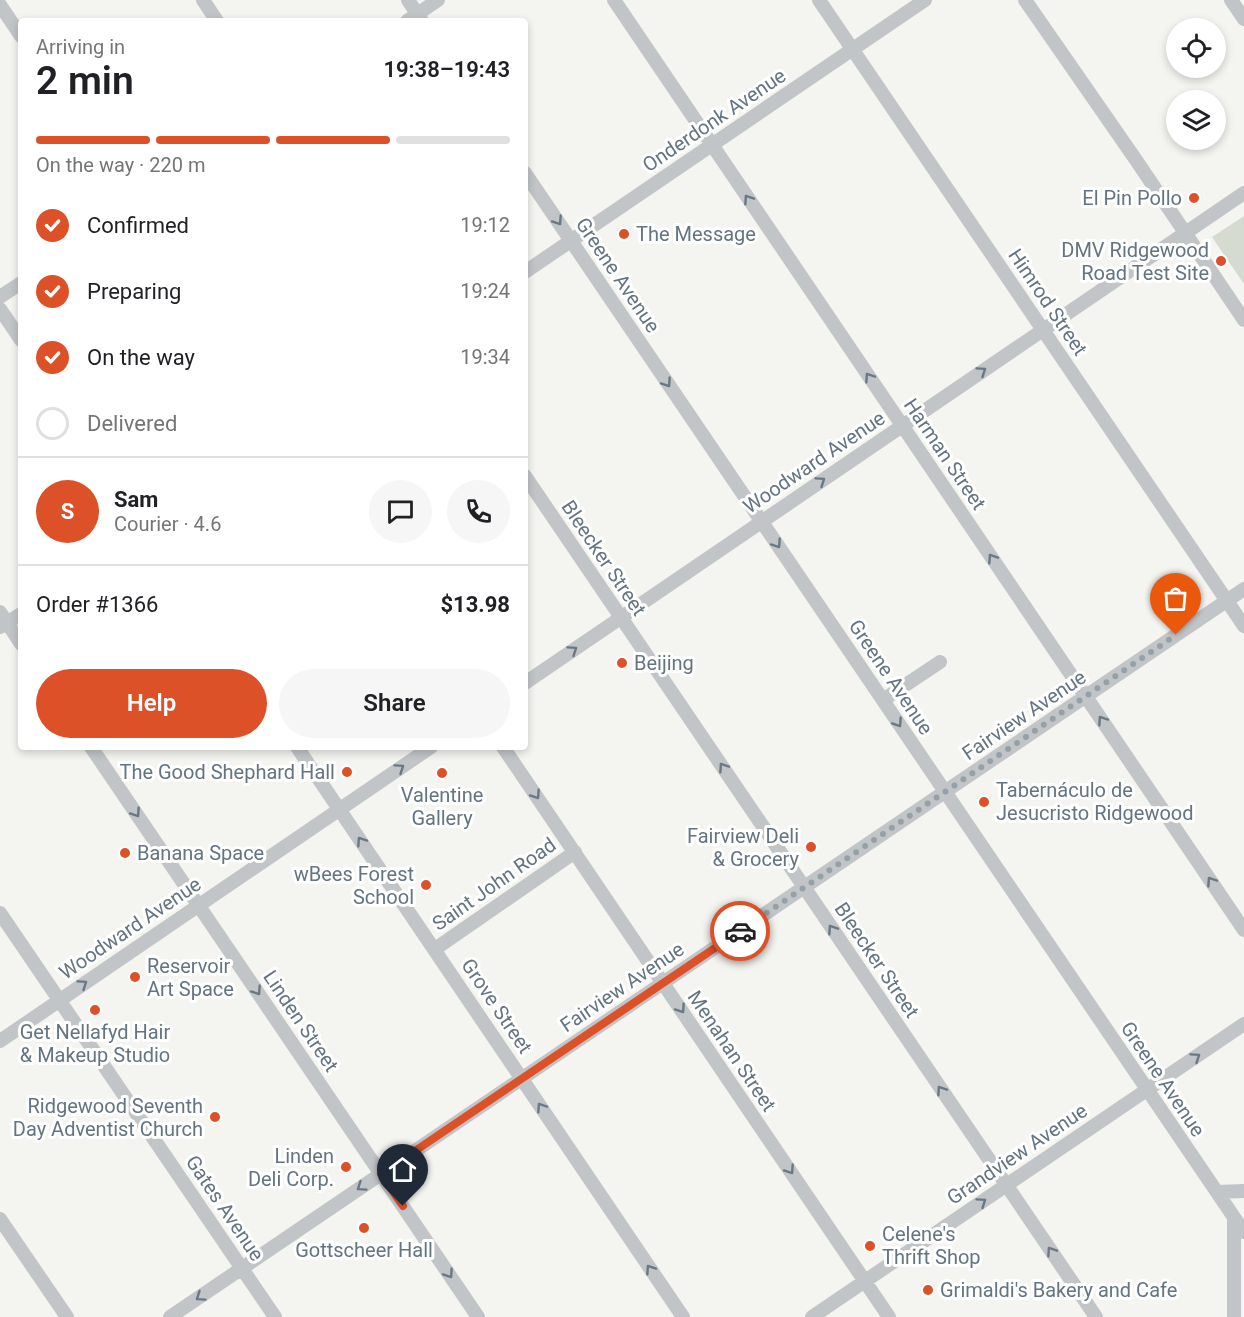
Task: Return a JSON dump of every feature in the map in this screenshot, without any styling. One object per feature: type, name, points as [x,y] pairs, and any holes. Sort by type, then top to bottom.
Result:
[{"type":"street","points":[[203,0],[215,18]]},
{"type":"street","points":[[408,0],[415,18]]},
{"type":"street","points":[[416,18],[438,0]]},
{"type":"street","name":"Harman Street","points":[[614,0],[1244,930]]},
{"type":"street","name":"Himrod Street","points":[[819,0],[1244,626]]},
{"type":"street","name":"Onderdonk Avenue","points":[[528,270],[925,0]]},
{"type":"street","points":[[1025,0],[1244,320]]},
{"type":"street","points":[[1231,0],[1244,19]]},
{"type":"street","points":[[0,5],[18,32]]},
{"type":"street","name":"Greene Avenue","points":[[528,177],[1244,1232]]},
{"type":"street","name":"Woodward Avenue","points":[[528,681],[1244,194]]},
{"type":"street","points":[[0,297],[18,285]]},
{"type":"street","points":[[0,309],[18,336]]},
{"type":"street","name":"Bleecker Street","points":[[528,480],[1096,1317]]},
{"type":"street","name":"Fairview Avenue","points":[[170,1317],[1244,589]]},
{"type":"street","points":[[18,615],[2,621],[18,640]]},
{"type":"street","points":[[883,700],[940,662]]},
{"type":"street","name":"Linden Street","points":[[93,750],[478,1317]]},
{"type":"street","name":"Grove Street","points":[[299,750],[683,1317]]},
{"type":"street","name":"Woodward Avenue","points":[[0,1041],[427,750]]},
{"type":"street","name":"Menahan Street","points":[[505,750],[889,1317]]},
{"type":"street","name":"Saint John Road","points":[[435,949],[575,852]]},
{"type":"street","name":"Gates Avenue","points":[[0,913],[275,1317]]},
{"type":"street","name":"Grandview Avenue","points":[[812,1317],[1244,1024]]},
{"type":"street","points":[[1217,1192],[1244,1191]]},
{"type":"street","points":[[1234,1218],[1234,1317]]},
{"type":"street","points":[[0,1219],[67,1317]]},
{"type":"shaded area","points":[[1244,216],[1244,284],[1212,237]]},
{"type":"way so far","points":[[740,931],[1176,635]]},
{"type":"place","name":"El Pin Pollo","points":[[1194,198]]},
{"type":"place","name":"The Message","points":[[624,234]]},
{"type":"place","name":"DMV Ridgewood Road Test Site","points":[[1221,261]]},
{"type":"place","name":"Beijing","points":[[622,663]]},
{"type":"place","name":"The Good Shephard Hall","points":[[347,772]]},
{"type":"place","name":"Valentine Gallery","points":[[442,773]]},
{"type":"place","name":"Tabernáculo de Jesucristo Ridgewood","points":[[984,802]]},
{"type":"place","name":"Fairview Deli & Grocery","points":[[811,847]]},
{"type":"place","name":"Banana Space","points":[[125,853]]},
{"type":"place","name":"wBees Forest School","points":[[426,885]]},
{"type":"place","name":"Reservoir Art Space","points":[[135,977]]},
{"type":"place","name":"Get Nellafyd Hair & Makeup Studio","points":[[95,1010]]},
{"type":"place","name":"Ridgewood Seventh Day Adventist Church","points":[[215,1117]]},
{"type":"place","name":"Linden Deli Corp.","points":[[346,1167]]},
{"type":"place","name":"Gottscheer Hall","points":[[364,1228]]},
{"type":"place","name":"Celene's Thrift Shop","points":[[870,1246]]},
{"type":"place","name":"Grimaldi's Bakery and Cafe","points":[[928,1290]]},
{"type":"route","points":[[403,1206],[381,1174],[740,931]]}]
